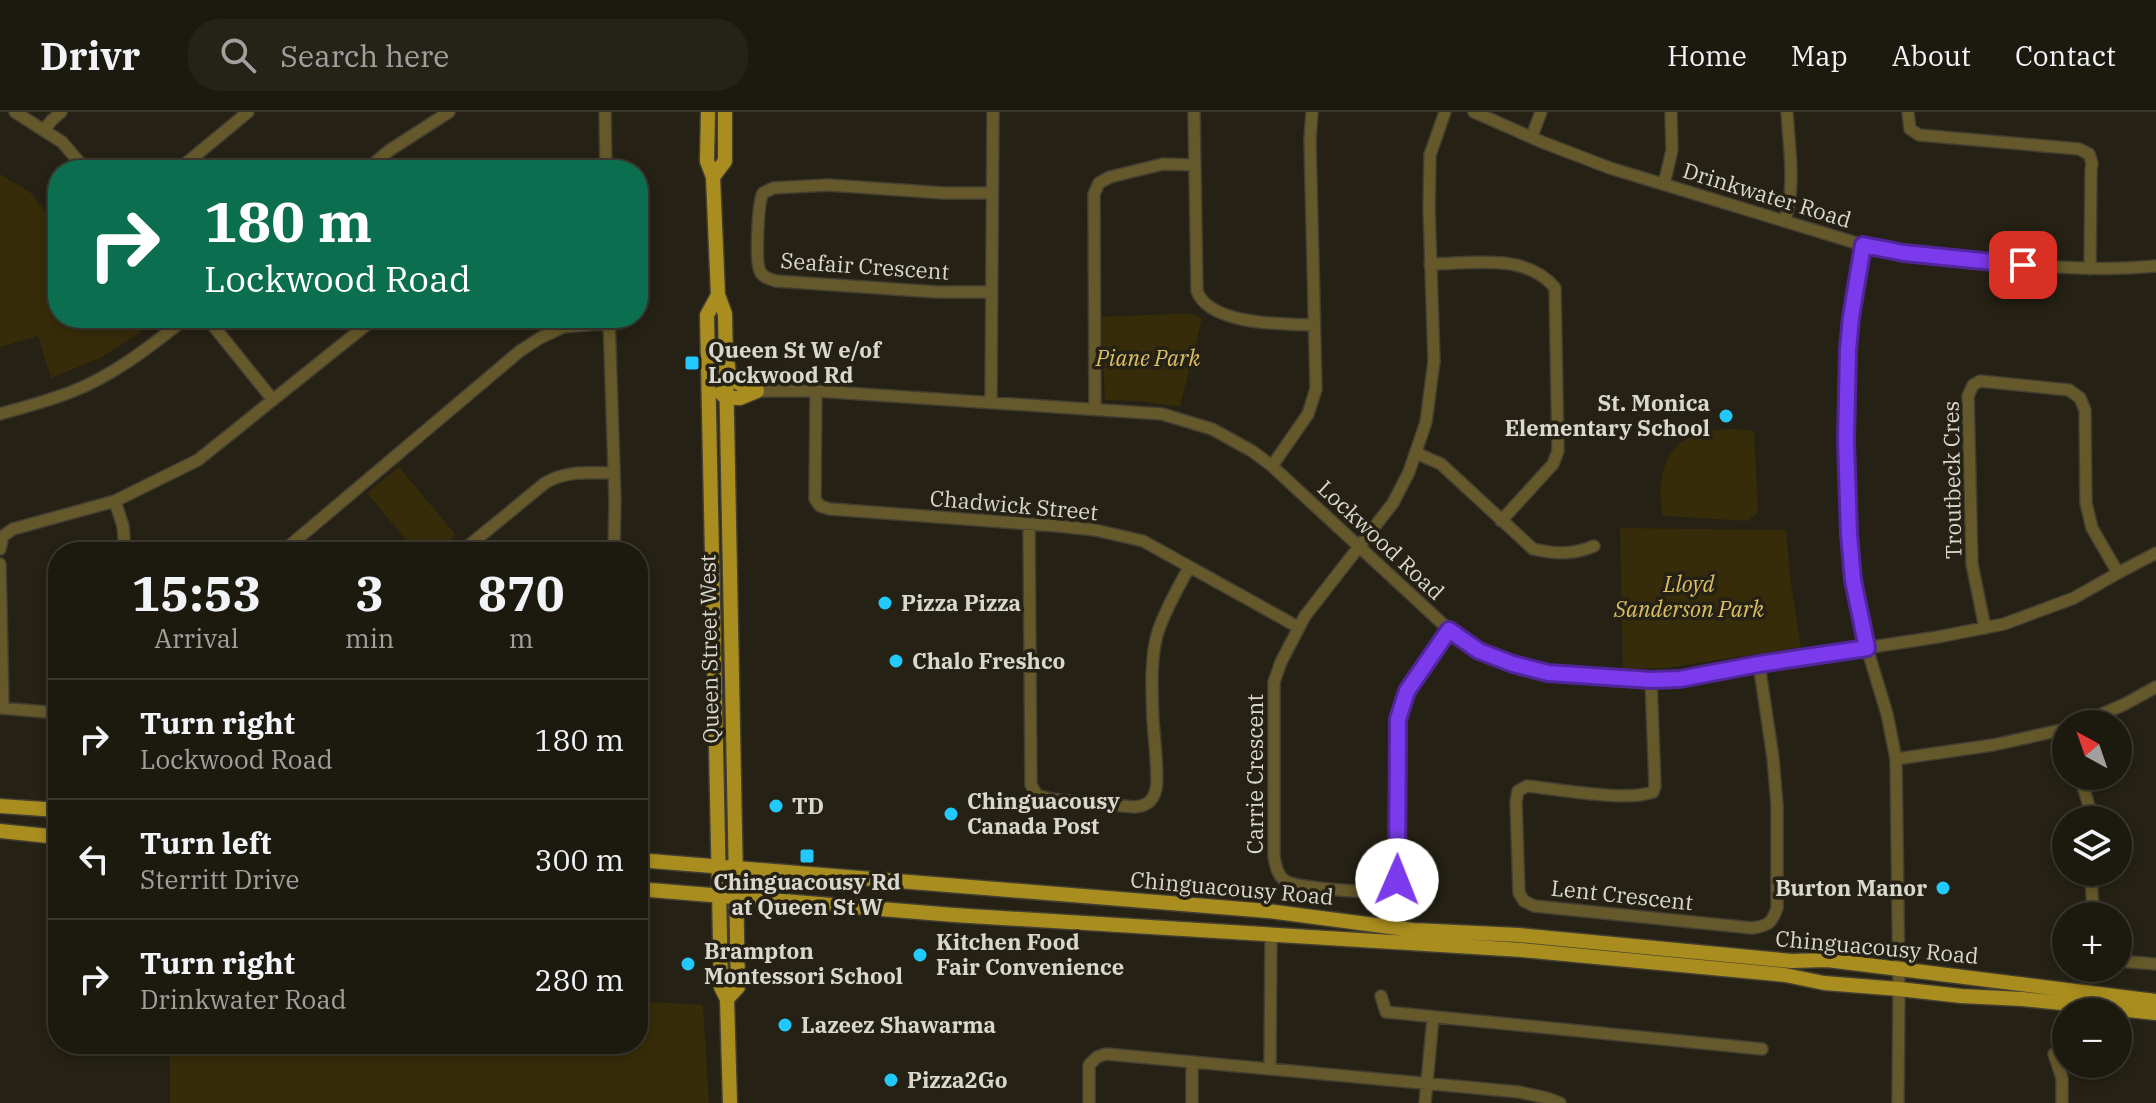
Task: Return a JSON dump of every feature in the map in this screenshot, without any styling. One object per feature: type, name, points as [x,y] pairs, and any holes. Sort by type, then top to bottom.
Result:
[{"type":"main road","name":"Queen Street West","points":[[708,112],[707,161],[713,177],[718,295],[725,314],[738,987],[727,999]]},
{"type":"main road","name":"Queen Street West","points":[[713,177],[725,161],[725,112]]},
{"type":"main road","name":"Queen Street West","points":[[718,295],[707,315],[718,896],[721,987],[727,999],[730,1103]]},
{"type":"main road","points":[[707,315],[714,320],[715,387],[726,398],[740,398],[757,391]]},
{"type":"main road","points":[[725,339],[728,345],[728,373],[735,381],[757,391]]},
{"type":"main road","points":[[712,591],[730,591]]},
{"type":"main road","points":[[0,806],[48,809]]},
{"type":"main road","points":[[0,831],[48,836]]},
{"type":"main road","name":"Chinguacousy Road","points":[[648,861],[1268,911],[1413,930],[1519,935],[1792,961],[1827,960],[2156,1001]]},
{"type":"main road","name":"Chinguacousy Road","points":[[648,890],[954,915],[1522,950],[1785,975],[1824,983],[2156,1013]]},
{"type":"street","points":[[15,112],[62,142],[77,160]]},
{"type":"street","points":[[44,130],[61,112]]},
{"type":"street","points":[[190,160],[248,112]]},
{"type":"street","points":[[378,160],[449,112]]},
{"type":"street","points":[[605,112],[606,160]]},
{"type":"street","points":[[991,403],[993,112]]},
{"type":"street","points":[[1194,112],[1197,291],[1203,303],[1227,316],[1313,325]]},
{"type":"street","points":[[1272,466],[1308,414],[1316,389],[1310,140],[1312,112]]},
{"type":"street","name":"Carrie Crescent","points":[[1445,112],[1430,155],[1434,361],[1426,422],[1416,453],[1393,503],[1298,627],[1274,682],[1274,857],[1282,879],[1333,889],[1383,891],[1394,886],[1397,880],[1398,719],[1407,691],[1449,630]]},
{"type":"street","name":"Drinkwater Road","points":[[1474,112],[1610,168],[1863,245],[1904,253],[2053,268],[2156,266]]},
{"type":"street","points":[[1532,136],[1541,112]]},
{"type":"street","points":[[1664,184],[1672,150],[1671,112]]},
{"type":"street","points":[[1785,220],[1791,191],[1787,112]]},
{"type":"street","points":[[1908,112],[1910,129],[1919,135],[2079,149],[2089,154],[2092,163],[2090,269]]},
{"type":"street","points":[[1095,409],[1093,223],[1096,188],[1104,179],[1123,173],[1163,164],[1195,165]]},
{"type":"street","name":"Seafair Crescent","points":[[991,193],[828,185],[773,188],[763,193],[759,202],[759,265],[762,275],[776,281],[937,292],[991,292]]},
{"type":"street","points":[[1863,245],[1848,350],[1846,440],[1849,534],[1853,580],[1867,648],[1887,714],[1896,759],[1898,1103]]},
{"type":"street","points":[[1430,264],[1509,263],[1535,270],[1555,288],[1558,451],[1553,464],[1501,521]]},
{"type":"street","points":[[0,414],[73,392],[117,368],[174,328]]},
{"type":"street","points":[[215,328],[273,400]]},
{"type":"street","points":[[0,549],[3,536],[13,529],[115,501],[198,460],[363,328]]},
{"type":"street","points":[[294,542],[520,351],[561,328]]},
{"type":"street","points":[[609,328],[614,542]]},
{"type":"street","name":"Troutbeck Cres","points":[[1985,628],[1972,564],[1970,518],[1968,396],[1973,385],[1980,381],[2069,390],[2080,398],[2085,410],[2086,503],[2092,528],[2118,573]]},
{"type":"street","name":"Lockwood Road","points":[[757,391],[816,391],[1162,414],[1212,429],[1272,466],[1449,630],[1479,651],[1548,673],[1680,679],[1985,628],[2038,613],[2074,598],[2156,553]]},
{"type":"street","name":"Chadwick Street","points":[[816,391],[815,499],[820,506],[1095,530],[1143,541],[1298,627]]},
{"type":"street","points":[[1416,453],[1441,464],[1533,549],[1549,553],[1577,553],[1594,546]]},
{"type":"street","points":[[473,542],[557,476],[613,473]]},
{"type":"street","points":[[115,501],[124,542]]},
{"type":"street","points":[[1029,524],[1031,785],[1037,795],[1050,799],[1134,807],[1145,806],[1150,801],[1157,789],[1153,661],[1157,636],[1189,567]]},
{"type":"street","points":[[0,564],[2,708],[48,712]]},
{"type":"street","name":"Lent Crescent","points":[[1651,680],[1653,792],[1626,796],[1522,787],[1516,794],[1519,893],[1524,901],[1534,906],[1752,928],[1766,926],[1772,921],[1777,908],[1777,805],[1759,664]]},
{"type":"street","points":[[2112,710],[2156,687]]},
{"type":"street","points":[[1896,759],[2052,735]]},
{"type":"street","points":[[1270,1068],[1271,936]]},
{"type":"street","points":[[2132,962],[2156,964]]},
{"type":"street","points":[[1381,996],[1386,1012],[1762,1049]]},
{"type":"street","points":[[1425,1103],[1433,1018]]},
{"type":"street","points":[[1089,1103],[1089,1065],[1106,1054],[1533,1094],[1560,1103]]},
{"type":"street","points":[[1192,1062],[1192,1103]]},
{"type":"street","points":[[2062,1078],[2062,1103]]},
{"type":"green space","points":[[0,174],[31,193],[48,214],[48,328],[138,328],[141,332],[100,358],[51,378],[38,336],[0,347]]},
{"type":"green space","name":"Piane Park","points":[[1191,313],[1202,319],[1180,407],[1105,400],[1101,317]]},
{"type":"green space","points":[[1732,429],[1754,431],[1758,512],[1748,521],[1663,516],[1661,483],[1672,452],[1694,435]]},
{"type":"green space","points":[[399,467],[456,535],[448,542],[408,542],[367,493]]},
{"type":"green space","name":"Lloyd Sanderson Park","points":[[1620,528],[1786,530],[1801,647],[1667,668],[1623,669]]},
{"type":"green space","points":[[648,1002],[703,1005],[709,1103],[170,1103],[170,1054],[648,1054]]},
{"type":"place","name":"Queen St W e/of Lockwood Rd","points":[[692,363]]},
{"type":"place","name":"St. Monica Elementary School","points":[[1726,416]]},
{"type":"place","name":"Pizza Pizza","points":[[885,603]]},
{"type":"place","name":"Chalo Freshco","points":[[896,661]]},
{"type":"place","name":"TD","points":[[776,806]]},
{"type":"place","name":"Chinguacousy Canada Post","points":[[951,814]]},
{"type":"place","name":"Chinguacousy Rd at Queen St W","points":[[807,856]]},
{"type":"place","name":"Burton Manor","points":[[1943,888]]},
{"type":"place","name":"Kitchen Food Fair Convenience","points":[[920,955]]},
{"type":"place","name":"Brampton Montessori School","points":[[688,964]]},
{"type":"place","name":"Lazeez Shawarma","points":[[785,1025]]},
{"type":"place","name":"Pizza2Go","points":[[891,1080]]},
{"type":"route","points":[[1397,880],[1398,719],[1407,691],[1449,630],[1459,639],[1495,658],[1548,673],[1651,680],[1680,679],[1867,648],[1853,580],[1846,440],[1848,350],[1863,245],[1904,253],[2023,265]]}]
